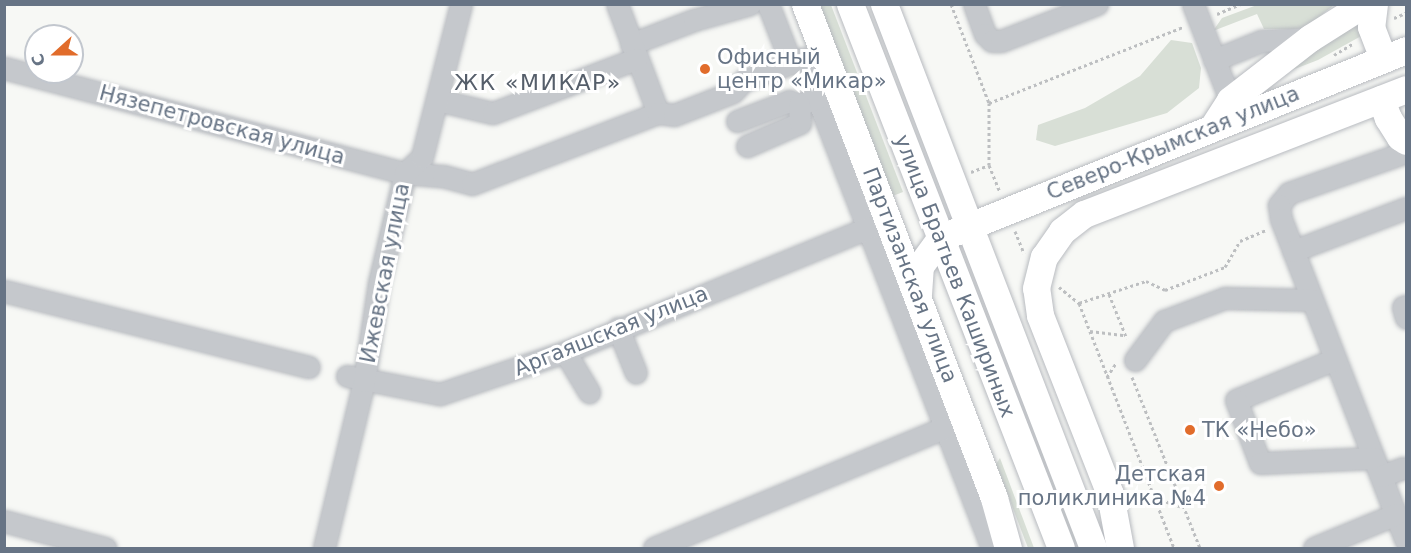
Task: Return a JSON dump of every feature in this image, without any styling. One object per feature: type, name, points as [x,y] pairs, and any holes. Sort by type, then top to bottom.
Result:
[{"type":"main road","name":"Партизанская улица","points":[[805,4],[816,91],[918,297],[993,498],[1008,549]]},
{"type":"main road","name":"улица Братьев Кашириных","points":[[850,4],[1061,549]]},
{"type":"main road","name":"улица Братьев Кашириных","points":[[884,4],[1093,549]]},
{"type":"main road","points":[[1214,125],[1230,100],[1310,38],[1370,12],[1395,55]]},
{"type":"main road","name":"Северо-Крымская улица","points":[[940,238],[1214,125],[1395,55]]},
{"type":"main road","name":"Северо-Крымская улица","points":[[1120,549],[1110,494],[1040,315],[1036,288],[1044,257],[1062,231],[1084,214],[1407,89]]},
{"type":"main road","points":[[1381,99],[1388,118],[1400,137],[1407,141]]},
{"type":"main road","points":[[918,297],[920,266],[940,238]]},
{"type":"street","name":"Ижевская улица","points":[[324,549],[355,378],[405,173],[422,157],[461,4]]},
{"type":"street","points":[[617,4],[658,113]]},
{"type":"street","points":[[437,100],[493,113],[634,52],[694,20],[750,4]]},
{"type":"street","points":[[768,4],[791,63],[802,59],[816,91],[992,549]]},
{"type":"street","points":[[974,4],[985,34],[992,41],[1001,42],[1097,4]]},
{"type":"street","points":[[1196,13],[1230,100]]},
{"type":"street","points":[[1214,60],[1261,41],[1310,38]]},
{"type":"street","name":"Нязепетровская улица","points":[[4,68],[405,173],[472,184],[485,181],[658,113],[674,116],[734,92],[743,81],[791,63]]},
{"type":"street","points":[[737,121],[816,91]]},
{"type":"street","points":[[747,146],[800,123],[816,91]]},
{"type":"street","points":[[1407,152],[1289,193],[1279,205],[1281,219],[1293,251],[1407,541]]},
{"type":"street","points":[[1293,251],[1407,208]]},
{"type":"street","name":"Аргаяшская улица","points":[[355,378],[440,394],[565,352],[618,328],[868,228]]},
{"type":"street","points":[[4,291],[309,367]]},
{"type":"street","points":[[1135,360],[1164,321],[1225,298],[1312,300]]},
{"type":"street","points":[[1407,306],[1403,307],[1407,318]]},
{"type":"street","points":[[618,328],[636,373]]},
{"type":"street","points":[[565,352],[589,392]]},
{"type":"street","points":[[1335,359],[1236,400],[1260,463],[1403,468]]},
{"type":"street","points":[[654,549],[944,428]]},
{"type":"street","points":[[1314,549],[1396,514]]},
{"type":"street","points":[[4,521],[58,542],[105,549]]},
{"type":"path","points":[[951,4],[989,103],[989,165],[1026,259]]},
{"type":"path","points":[[989,103],[1196,13],[1241,4]]},
{"type":"path","points":[[1328,58],[1363,38],[1370,12],[1407,13]]},
{"type":"path","points":[[1079,303],[1146,281],[1165,290],[1225,267],[1240,241],[1281,219]]},
{"type":"path","points":[[1109,294],[1135,360],[1129,368],[1200,549]]},
{"type":"path","points":[[1090,331],[1125,335]]},
{"type":"path","points":[[1172,477],[1189,470]]},
{"type":"path","points":[[1155,498],[1183,507]]},
{"type":"shaded area","points":[[814,5],[831,5],[903,192],[890,197]]},
{"type":"shaded area","points":[[1257,5],[1334,5],[1304,29],[1264,29],[1257,14],[1213,31],[1222,18]]},
{"type":"shaded area","points":[[1358,21],[1363,35],[1318,60],[1269,79]]},
{"type":"shaded area","points":[[1171,40],[1192,43],[1201,68],[1199,88],[1167,113],[1055,146],[1036,140],[1038,125],[1085,108],[1140,76]]},
{"type":"shaded area","points":[[1000,458],[1034,548],[1028,548],[996,464]]},
{"type":"place","name":"Офисный центр «Микар»","points":[[705,69]]},
{"type":"place","name":"ТК «Небо»","points":[[1190,430]]},
{"type":"place","name":"Детская поликлиника №4","points":[[1219,486]]},
{"type":"district","name":"ЖК «МИКАР»","points":[[538,83]]}]
